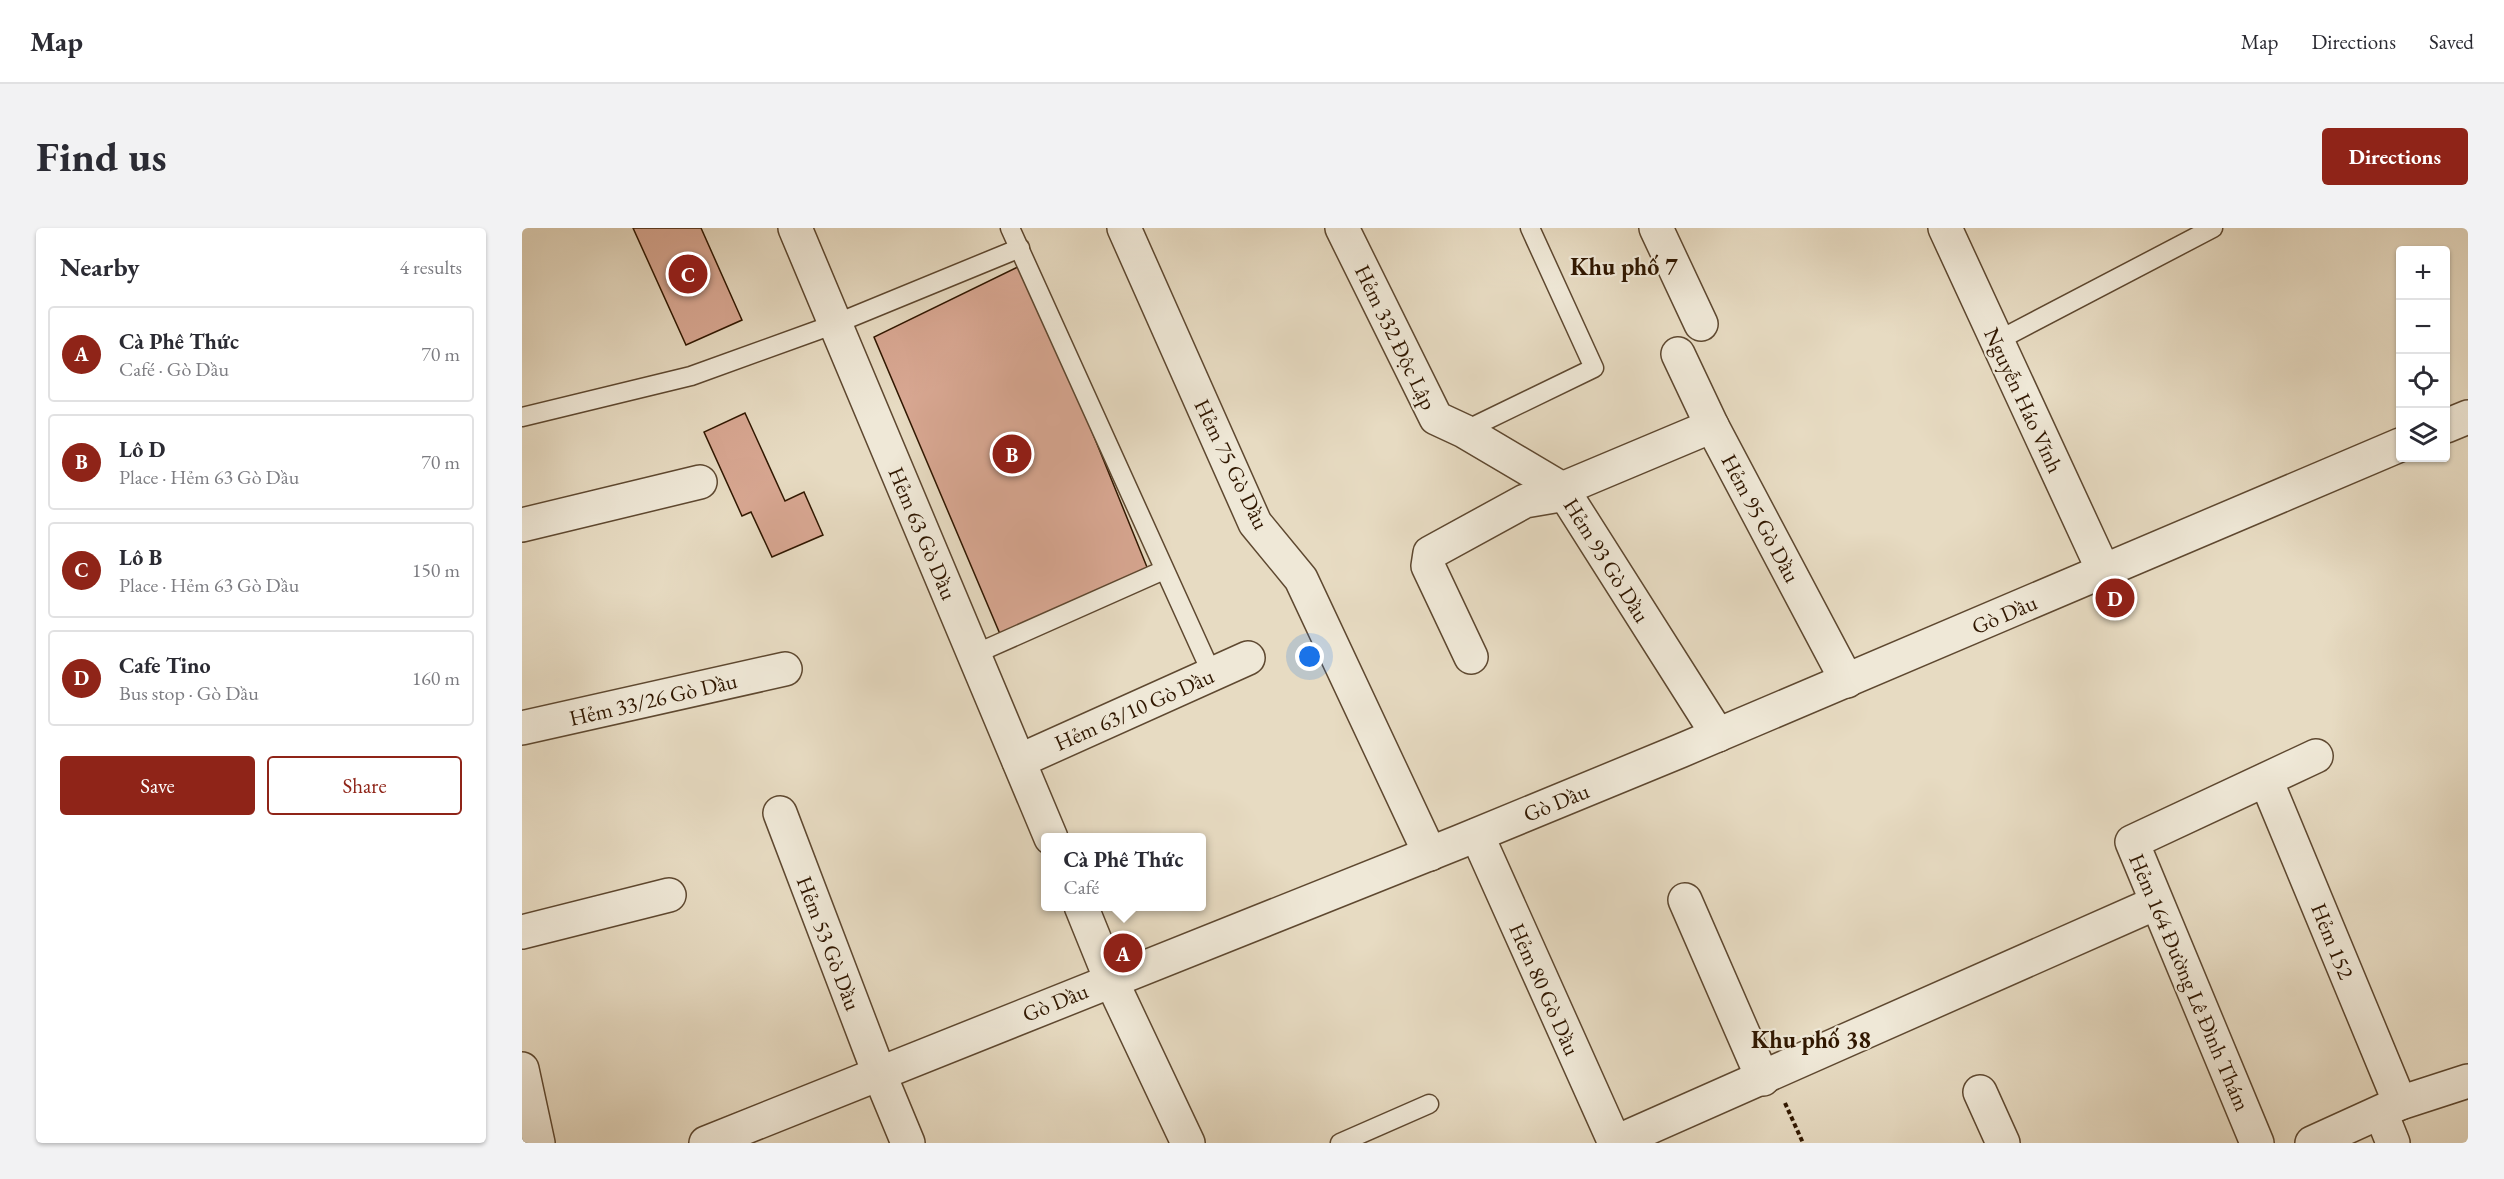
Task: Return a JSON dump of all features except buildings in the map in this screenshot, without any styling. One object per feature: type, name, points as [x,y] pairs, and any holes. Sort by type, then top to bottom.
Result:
[{"type":"street","name":"Hẻm 63 Gò Dầu","points":[[795,228],[1050,833]]},
{"type":"street","name":"Hẻm 75 Gò Dầu","points":[[1124,228],[1255,523],[1301,579],[1430,854]]},
{"type":"street","name":"Hẻm 332 Độc Lập","points":[[1342,228],[1436,418],[1464,430]]},
{"type":"street","points":[[1656,228],[1701,324]]},
{"type":"street","name":"Nguyễn Háo Vĩnh","points":[[1945,228],[2104,572]]},
{"type":"street","name":"Hẻm 95 Gò Dầu","points":[[1678,354],[1712,426],[1847,681]]},
{"type":"street","points":[[2450,424],[2468,417]]},
{"type":"street","points":[[1471,657],[1428,566],[1430,553],[1525,501],[1564,492],[1712,426]]},
{"type":"street","name":"Hẻm 93 Gò Dầu","points":[[1464,430],[1564,492],[1718,735]]},
{"type":"street","name":"Gò Dầu","points":[[706,1143],[746,1135],[879,1073],[1477,835],[1847,681],[2396,447]]},
{"type":"street","points":[[522,525],[700,482]]},
{"type":"street","name":"Hẻm 63/10 Gò Dầu","points":[[1019,761],[1248,658]]},
{"type":"street","name":"Hẻm 33/26 Gò Dầu","points":[[522,728],[785,669]]},
{"type":"street","name":"Hẻm 164 Đường Lê Đình Thám","points":[[2258,1143],[2132,842],[2316,756]]},
{"type":"street","name":"Hẻm 152","points":[[2266,780],[2390,1108],[2393,1143]]},
{"type":"street","name":"Hẻm 53 Gò Dầu","points":[[780,813],[908,1143]]},
{"type":"street","name":"Hẻm 80 Gò Dầu","points":[[1477,835],[1615,1143]]},
{"type":"street","points":[[522,932],[669,896]]},
{"type":"street","points":[[1685,900],[1768,1077]]},
{"type":"street","points":[[1615,1143],[2156,903]]},
{"type":"street","points":[[1083,911],[1111,980],[1188,1143]]},
{"type":"street","points":[[522,1069],[538,1143]]},
{"type":"street","points":[[2312,1143],[2390,1108],[2468,1081]]},
{"type":"street","points":[[1980,1092],[2003,1143]]},
{"type":"lane","points":[[1010,228],[1212,674]]},
{"type":"lane","points":[[1464,430],[1594,368],[1530,228]]},
{"type":"lane","points":[[1997,341],[2213,228]]},
{"type":"lane","points":[[522,417],[691,376],[835,324],[1020,248]]},
{"type":"lane","points":[[975,654],[1164,570]]},
{"type":"lane","points":[[1340,1143],[1429,1104]]},
{"type":"path","points":[[1768,1077],[1803,1143]]},
{"type":"place","name":"Lô B","points":[[688,274]]},
{"type":"place","name":"Lô D","points":[[1012,454]]},
{"type":"place","name":"Cafe Tino","points":[[2115,598]]},
{"type":"place","name":"Cà Phê Thức","points":[[1123,953]]},
{"type":"district","name":"Khu phố 7","points":[[1624,267]]},
{"type":"district","name":"Khu phố 38","points":[[1811,1040]]}]
